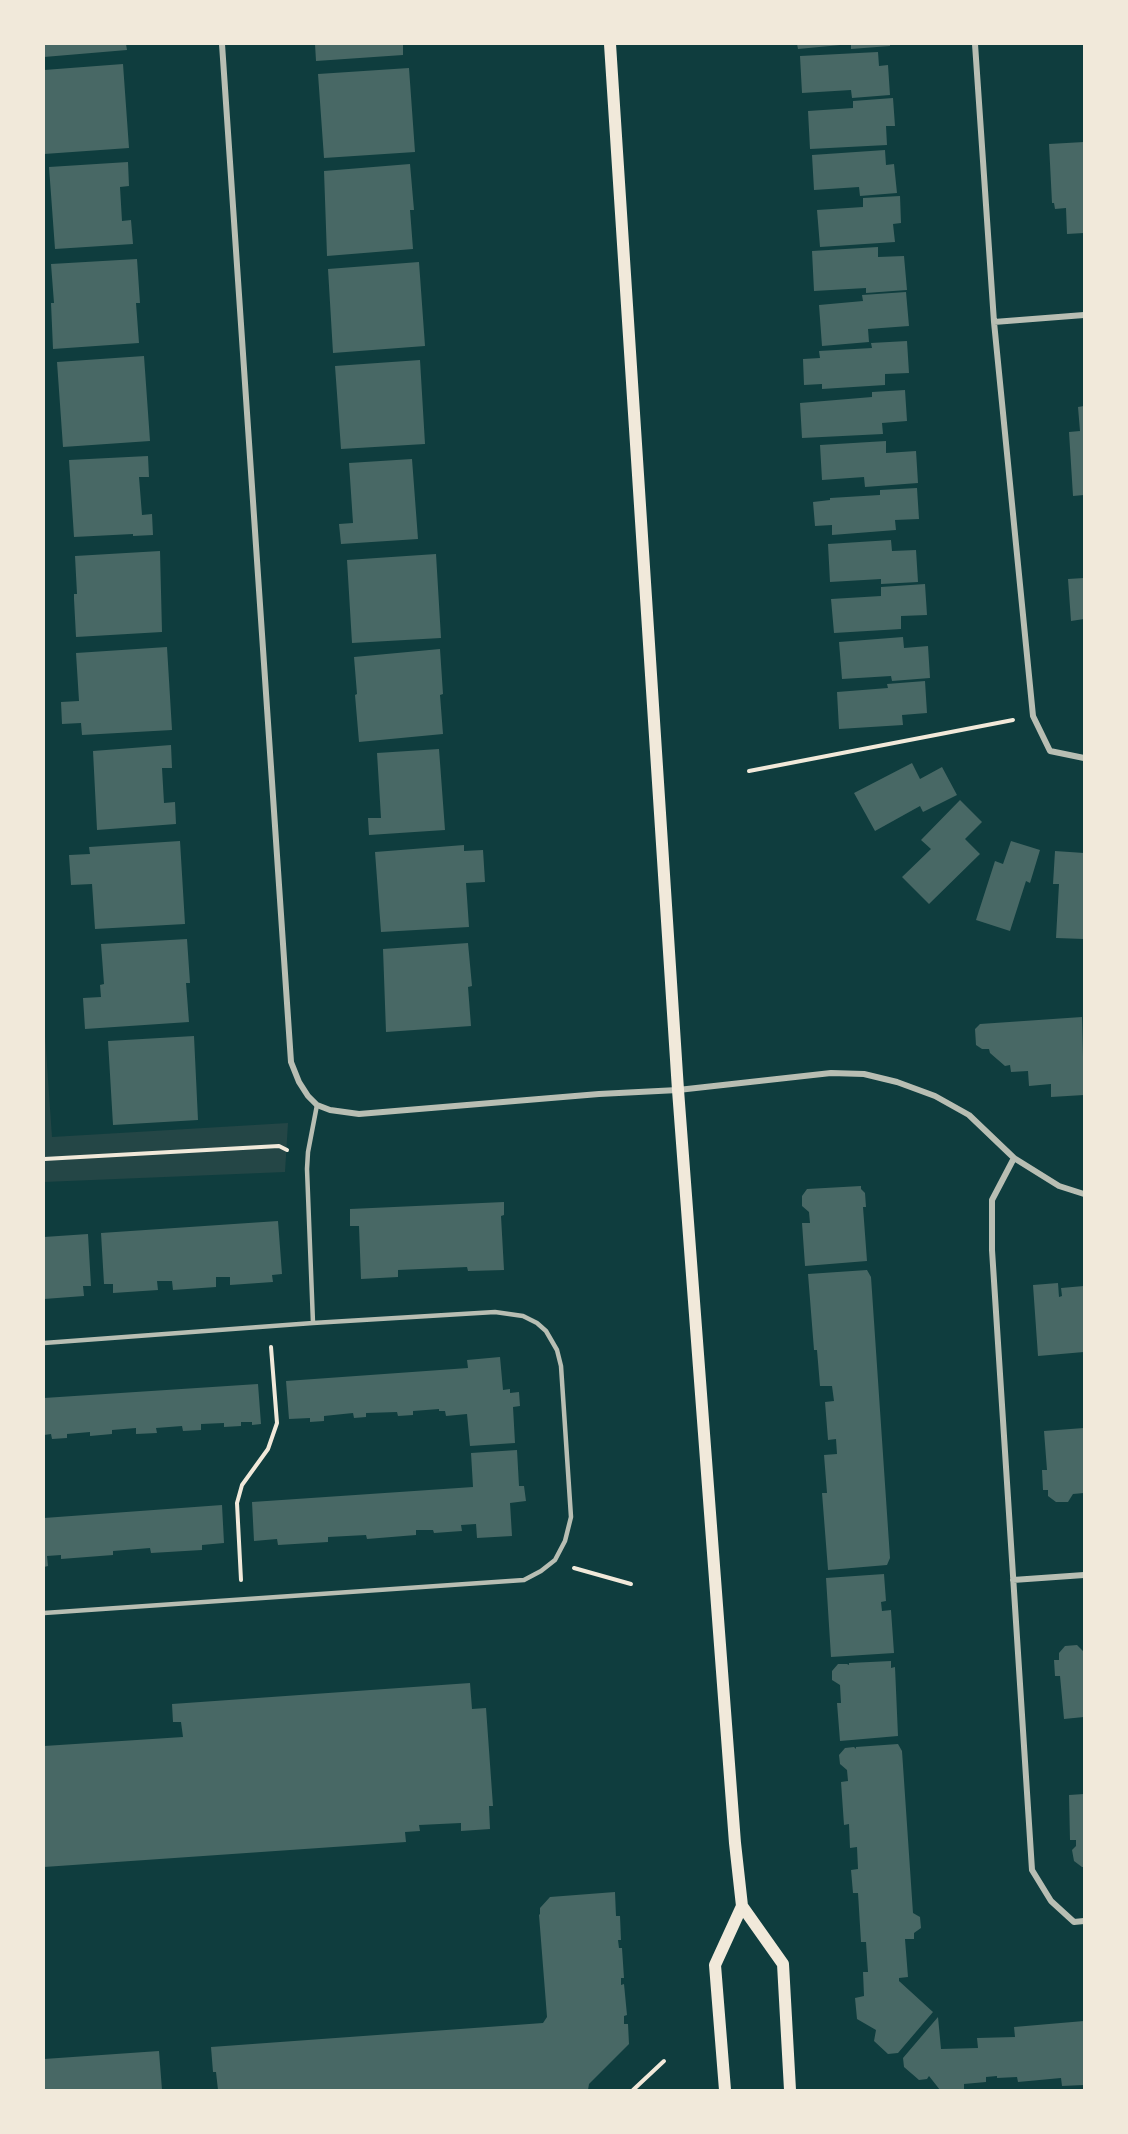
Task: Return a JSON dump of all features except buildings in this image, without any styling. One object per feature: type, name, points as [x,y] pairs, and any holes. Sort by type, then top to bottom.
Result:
[{"type":"main road","points":[[610,44],[678,1090],[735,1843],[742,1906],[783,1965],[790,2091]]},
{"type":"main road","points":[[725,2091],[715,1965],[742,1906]]},
{"type":"street","points":[[222,44],[291,1062],[308,1096],[317,1105],[330,1110],[359,1114],[599,1094],[678,1090],[831,1073],[864,1074],[897,1082],[935,1096],[969,1115],[1014,1158],[1059,1186],[1084,1194]]},
{"type":"street","points":[[975,44],[994,322],[1033,716],[1050,750],[1084,758]]},
{"type":"street","points":[[994,322],[1084,315]]},
{"type":"street","points":[[1014,1158],[992,1200],[993,1262],[1032,1870],[1051,1901],[1074,1922],[1084,1921]]},
{"type":"street","points":[[1013,1580],[1084,1575]]},
{"type":"lane","points":[[313,1323],[307,1169],[317,1105]]},
{"type":"lane","points":[[44,1343],[495,1312],[523,1316],[546,1331],[557,1350],[561,1366],[571,1517],[566,1541],[555,1560],[524,1580],[44,1613]]},
{"type":"path","points":[[749,771],[1033,716]]},
{"type":"path","points":[[44,1160],[279,1146],[288,1150]]},
{"type":"path","points":[[242,1600],[237,1503],[242,1485],[268,1449],[277,1423],[271,1346]]},
{"type":"path","points":[[572,1568],[631,1584]]},
{"type":"path","points":[[633,2091],[664,2061]]},
{"type":"shaded area","points":[[44,1021],[52,1137],[288,1123],[285,1172],[44,1182]]}]
